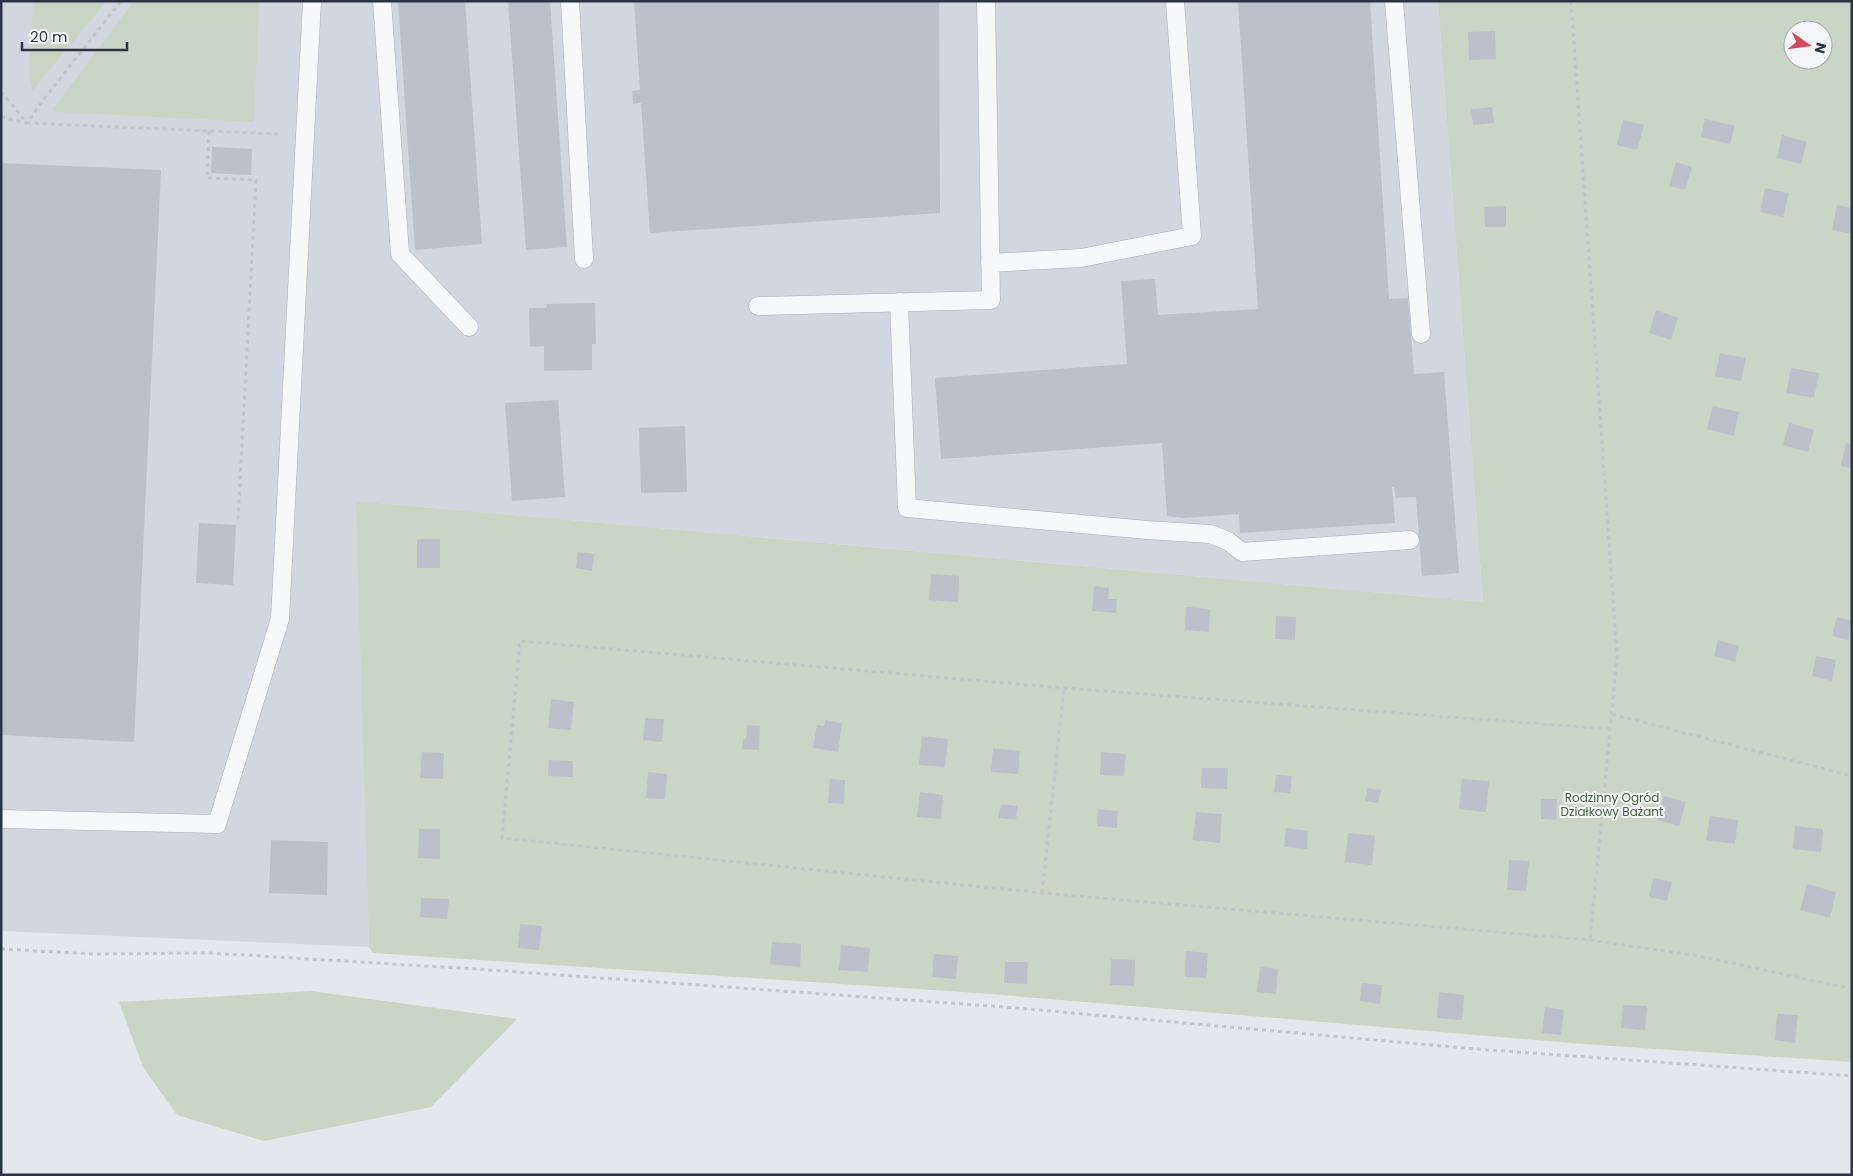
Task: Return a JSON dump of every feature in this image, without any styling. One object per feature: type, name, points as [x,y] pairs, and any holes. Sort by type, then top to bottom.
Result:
[{"type":"lane","points":[[1,819],[217,824],[280,619],[312,1]]},
{"type":"lane","points":[[382,1],[400,254],[469,327]]},
{"type":"lane","points":[[570,1],[584,259]]},
{"type":"lane","points":[[758,306],[991,300],[986,1]]},
{"type":"lane","points":[[990,263],[1081,258],[1192,236],[1174,1]]},
{"type":"lane","points":[[1394,1],[1421,334]]},
{"type":"lane","points":[[899,302],[907,508],[1210,534],[1228,541],[1242,552],[1410,540]]},
{"type":"path","points":[[27,123],[121,1]]},
{"type":"path","points":[[1571,1],[1617,656],[1590,940]]},
{"type":"path","points":[[1,92],[27,123]]},
{"type":"path","points":[[1,117],[27,123],[306,136]]},
{"type":"path","points":[[208,131],[207,178],[256,180],[238,519]]},
{"type":"path","points":[[1610,729],[1064,688],[520,641],[502,838],[1042,893],[1590,940],[1699,956],[1852,989]]},
{"type":"path","points":[[1042,893],[1064,688]]},
{"type":"path","points":[[1612,714],[1852,776]]},
{"type":"path","points":[[1,949],[93,954],[210,953],[476,969],[1005,1008],[1476,1050],[1852,1076]]},
{"type":"shaded area","points":[[1,1],[1438,1],[1483,602],[357,501],[369,947],[1,931]]},
{"type":"green space","points":[[33,1],[107,1],[32,91],[29,76]]},
{"type":"green space","points":[[134,1],[259,1],[254,122],[58,112],[52,110]]},
{"type":"green space","name":"Rodzinny Ogród Działkowy Bażant","points":[[1438,1],[1852,1],[1852,1062],[1583,1044],[978,993],[373,953],[369,947],[356,501],[1483,602]]},
{"type":"green space","points":[[311,991],[517,1019],[431,1107],[264,1141],[177,1115],[143,1067],[119,1002]]},
{"type":"building","points":[[398,1],[465,1],[482,244],[415,250]]},
{"type":"building","points":[[508,1],[550,1],[567,247],[526,250]]},
{"type":"building","points":[[634,1],[939,1],[940,213],[650,233],[641,103],[633,104],[632,91],[640,90]]},
{"type":"building","points":[[1238,1],[1370,1],[1389,299],[1408,298],[1414,374],[1444,372],[1459,573],[1422,576],[1416,497],[1396,498],[1394,487],[1392,487],[1395,523],[1240,533],[1239,514],[1184,518],[1167,516],[1162,443],[941,459],[935,378],[1127,364],[1121,281],[1155,279],[1158,315],[1258,309]]},
{"type":"building","points":[[1495,31],[1496,59],[1469,60],[1468,32]]},
{"type":"building","points":[[1492,107],[1494,123],[1473,125],[1471,109]]},
{"type":"building","points":[[1705,119],[1735,126],[1730,144],[1701,137]]},
{"type":"building","points":[[1623,120],[1644,125],[1637,150],[1617,145]]},
{"type":"building","points":[[1782,135],[1807,142],[1801,164],[1777,158]]},
{"type":"building","points":[[212,147],[252,149],[251,175],[211,173]]},
{"type":"building","points":[[1676,162],[1692,167],[1685,190],[1669,186]]},
{"type":"building","points":[[1,163],[161,170],[134,742],[1,735]]},
{"type":"building","points":[[1765,188],[1789,193],[1783,217],[1760,212]]},
{"type":"building","points":[[1837,205],[1852,208],[1852,234],[1832,230]]},
{"type":"building","points":[[1506,206],[1506,227],[1485,227],[1484,207]]},
{"type":"building","points":[[595,303],[596,344],[592,344],[592,370],[544,371],[544,346],[530,347],[529,308],[546,308],[547,304]]},
{"type":"building","points":[[1656,310],[1678,318],[1671,340],[1649,333]]},
{"type":"building","points":[[1720,353],[1746,358],[1741,381],[1715,376]]},
{"type":"building","points":[[1791,368],[1819,373],[1814,398],[1786,393]]},
{"type":"building","points":[[558,400],[565,497],[512,501],[505,403]]},
{"type":"building","points":[[1713,406],[1739,412],[1734,436],[1707,429]]},
{"type":"building","points":[[1789,423],[1814,430],[1808,452],[1783,445]]},
{"type":"building","points":[[685,426],[687,492],[641,493],[639,428]]},
{"type":"building","points":[[1846,443],[1852,444],[1852,468],[1841,466]]},
{"type":"building","points":[[199,523],[236,525],[233,585],[196,583]]},
{"type":"building","points":[[417,539],[440,539],[440,568],[417,568]]},
{"type":"building","points":[[578,552],[594,554],[592,571],[576,568]]},
{"type":"building","points":[[931,574],[959,576],[958,602],[929,600]]},
{"type":"building","points":[[1094,586],[1109,588],[1108,599],[1117,599],[1116,613],[1092,611]]},
{"type":"building","points":[[1186,607],[1210,609],[1209,632],[1185,630]]},
{"type":"building","points":[[1276,616],[1296,617],[1295,640],[1275,639]]},
{"type":"building","points":[[1837,617],[1852,621],[1848,640],[1832,636]]},
{"type":"building","points":[[1718,640],[1739,646],[1735,662],[1714,656]]},
{"type":"building","points":[[1816,656],[1836,660],[1832,681],[1812,676]]},
{"type":"building","points":[[551,699],[574,702],[571,730],[548,728]]},
{"type":"building","points":[[645,718],[664,719],[662,742],[643,740]]},
{"type":"building","points":[[825,720],[842,723],[838,752],[813,748],[817,725],[824,726]]},
{"type":"building","points":[[747,725],[760,726],[759,750],[742,749],[743,739],[746,739]]},
{"type":"building","points":[[922,736],[948,739],[945,767],[919,765]]},
{"type":"building","points":[[993,748],[1020,751],[1018,774],[991,772]]},
{"type":"building","points":[[422,752],[444,753],[443,779],[420,778]]},
{"type":"building","points":[[1101,752],[1126,754],[1124,776],[1100,775]]},
{"type":"building","points":[[549,760],[573,761],[573,777],[548,776]]},
{"type":"building","points":[[1202,768],[1228,768],[1227,789],[1201,788]]},
{"type":"building","points":[[648,772],[667,774],[665,799],[646,798]]},
{"type":"building","points":[[1276,775],[1292,776],[1290,793],[1274,792]]},
{"type":"building","points":[[830,779],[845,780],[844,804],[828,803]]},
{"type":"building","points":[[1462,779],[1489,781],[1486,812],[1459,809]]},
{"type":"building","points":[[1368,788],[1381,790],[1378,803],[1365,801]]},
{"type":"building","points":[[920,792],[943,795],[941,819],[917,817]]},
{"type":"building","points":[[1664,796],[1686,802],[1679,826],[1657,820]]},
{"type":"building","points":[[1541,799],[1557,799],[1556,820],[1541,819]]},
{"type":"building","points":[[1001,804],[1018,806],[1016,820],[998,818]]},
{"type":"building","points":[[1098,809],[1118,811],[1117,828],[1097,826]]},
{"type":"building","points":[[1196,812],[1222,814],[1220,843],[1193,840]]},
{"type":"building","points":[[1710,816],[1738,820],[1735,844],[1706,840]]},
{"type":"building","points":[[1795,826],[1823,829],[1821,852],[1793,849]]},
{"type":"building","points":[[1286,828],[1308,831],[1307,849],[1284,847]]},
{"type":"building","points":[[419,829],[440,829],[440,859],[418,858]]},
{"type":"building","points":[[1348,833],[1375,836],[1372,865],[1345,862]]},
{"type":"building","points":[[271,840],[328,842],[327,895],[269,893]]},
{"type":"building","points":[[1509,860],[1529,861],[1526,891],[1507,890]]},
{"type":"building","points":[[1653,878],[1672,882],[1667,901],[1649,897]]},
{"type":"building","points":[[1807,884],[1836,892],[1830,918],[1800,910]]},
{"type":"building","points":[[421,898],[449,899],[447,919],[420,917]]},
{"type":"building","points":[[520,924],[542,926],[539,950],[518,948]]},
{"type":"building","points":[[772,942],[801,944],[800,967],[770,964]]},
{"type":"building","points":[[841,945],[870,948],[868,972],[839,970]]},
{"type":"building","points":[[1186,951],[1208,953],[1206,978],[1185,977]]},
{"type":"building","points":[[934,954],[958,956],[956,979],[932,977]]},
{"type":"building","points":[[1111,959],[1135,960],[1134,986],[1110,985]]},
{"type":"building","points":[[1005,962],[1028,962],[1027,984],[1004,983]]},
{"type":"building","points":[[1260,967],[1278,969],[1276,994],[1257,992]]},
{"type":"building","points":[[1362,983],[1382,985],[1380,1004],[1360,1001]]},
{"type":"building","points":[[1439,992],[1464,995],[1462,1020],[1437,1018]]},
{"type":"building","points":[[1623,1005],[1647,1006],[1645,1030],[1621,1028]]},
{"type":"building","points":[[1545,1007],[1564,1010],[1561,1035],[1542,1033]]},
{"type":"building","points":[[1777,1014],[1798,1015],[1795,1043],[1775,1040]]}]
